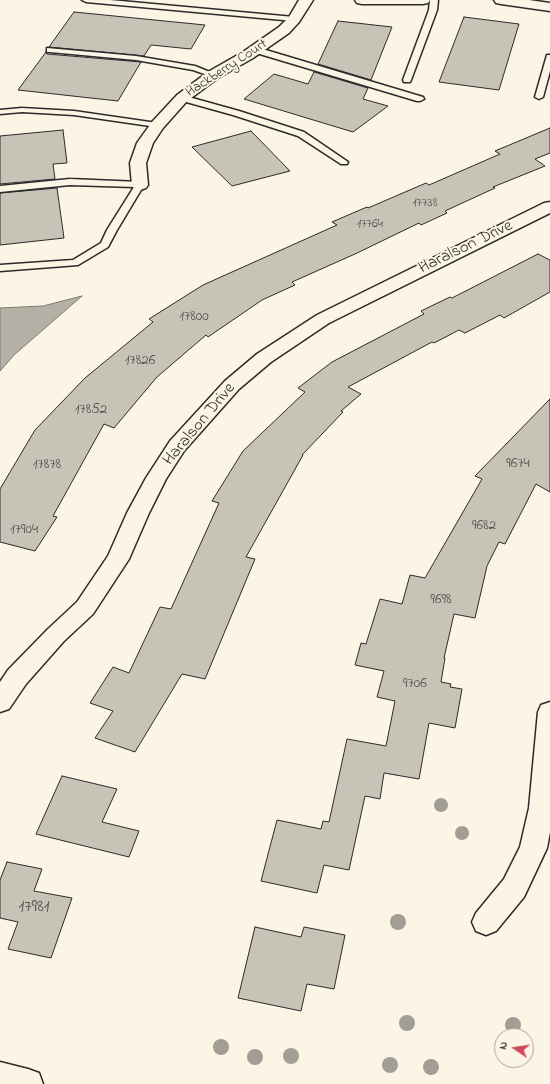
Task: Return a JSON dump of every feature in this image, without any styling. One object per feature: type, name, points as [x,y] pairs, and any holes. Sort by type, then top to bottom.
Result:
[{"type":"street","name":"Hackberry Court","points":[[140,185],[138,163],[145,143],[157,124],[182,98],[213,75],[256,50],[284,30],[294,19],[306,0]]},
{"type":"street","points":[[362,0],[423,0]]},
{"type":"street","points":[[501,0],[550,8]]},
{"type":"street","name":"Haralson Drive","points":[[0,702],[17,677],[56,635],[85,608],[118,559],[138,513],[156,478],[178,446],[232,385],[264,358],[323,319],[550,207]]},
{"type":"street","points":[[486,922],[514,888],[533,848],[542,808],[550,712]]},
{"type":"street","points":[[0,1077],[28,1084]]},
{"type":"lane","points":[[86,0],[294,19]]},
{"type":"lane","points":[[408,80],[434,10],[434,0]]},
{"type":"lane","points":[[50,50],[136,58],[195,68],[213,75]]},
{"type":"lane","points":[[256,50],[420,99]]},
{"type":"lane","points":[[539,97],[550,57]]},
{"type":"lane","points":[[182,98],[236,112],[300,134],[344,162]]},
{"type":"lane","points":[[0,112],[22,110],[74,113],[157,124]]},
{"type":"lane","points":[[0,189],[70,182],[140,185],[112,230],[105,245],[75,263],[0,268]]},
{"type":"shaded area","points":[[82,296],[14,355],[0,371],[0,308],[43,306]]},
{"type":"building","points":[[74,12],[205,25],[191,49],[151,45],[144,56],[49,47]]},
{"type":"building","points":[[464,17],[519,24],[499,90],[439,82]]},
{"type":"building","points":[[338,21],[392,27],[371,80],[318,64]]},
{"type":"building","points":[[46,52],[47,54],[141,62],[118,101],[18,90]]},
{"type":"building","points":[[314,72],[368,88],[363,99],[388,106],[353,132],[244,99],[274,74],[308,84]]},
{"type":"building","points":[[550,128],[550,153],[535,159],[545,166],[493,187],[495,188],[445,211],[447,213],[421,225],[419,223],[292,282],[295,285],[262,300],[208,337],[206,335],[157,377],[114,428],[104,424],[53,516],[57,517],[35,551],[0,542],[0,489],[35,430],[85,378],[153,322],[149,319],[203,285],[337,225],[332,222],[426,183],[429,185],[500,154],[495,151]]},
{"type":"building","points":[[63,130],[67,163],[53,164],[55,179],[0,184],[0,136]]},
{"type":"building","points":[[251,131],[290,171],[232,186],[192,147]]},
{"type":"building","points":[[57,188],[64,238],[0,245],[0,193]]},
{"type":"building","points":[[538,254],[550,260],[550,292],[504,318],[500,315],[465,333],[459,330],[434,343],[432,342],[348,387],[361,394],[341,411],[343,412],[302,455],[246,557],[255,559],[205,679],[182,674],[135,752],[95,738],[113,711],[90,703],[113,667],[129,673],[160,607],[171,609],[219,503],[212,501],[243,451],[305,392],[298,388],[332,362],[424,314],[421,311],[450,297],[452,298]]},
{"type":"building","points":[[550,399],[550,492],[536,484],[505,544],[499,542],[487,566],[475,618],[454,614],[444,658],[441,682],[451,684],[450,687],[462,689],[455,728],[429,723],[419,779],[384,773],[380,799],[365,796],[349,870],[324,865],[317,893],[261,881],[277,820],[321,829],[323,821],[329,822],[347,739],[386,746],[395,701],[377,697],[384,671],[355,665],[361,643],[366,644],[380,599],[402,604],[410,575],[425,578],[482,479],[475,476]]},
{"type":"building","points":[[62,776],[117,789],[102,822],[139,831],[129,857],[36,834]]},
{"type":"building","points":[[7,862],[42,869],[34,891],[72,898],[51,958],[8,949],[18,922],[0,918],[0,880]]},
{"type":"building","points":[[255,927],[301,937],[304,927],[345,935],[334,989],[307,984],[301,1011],[238,998]]}]
